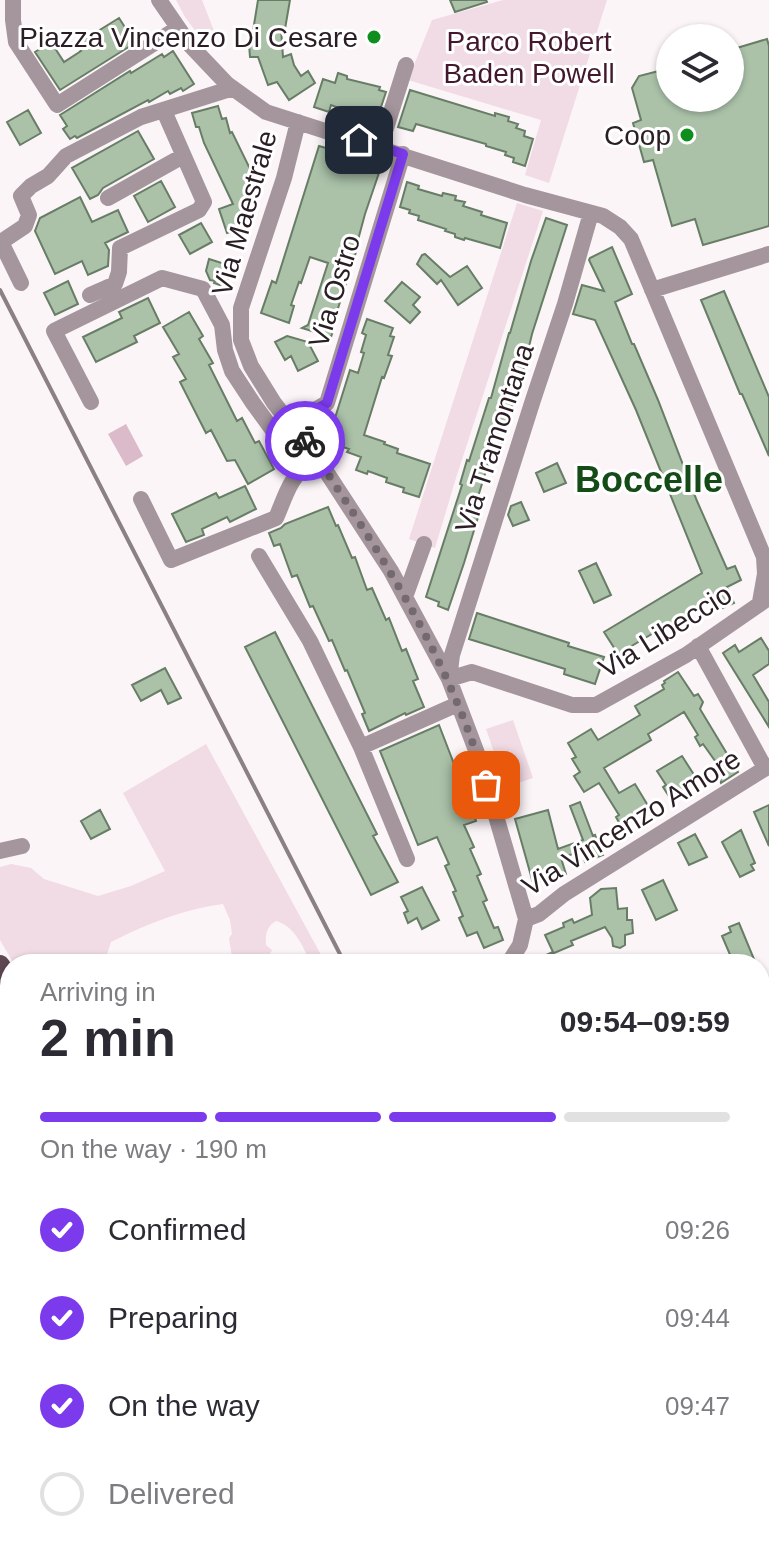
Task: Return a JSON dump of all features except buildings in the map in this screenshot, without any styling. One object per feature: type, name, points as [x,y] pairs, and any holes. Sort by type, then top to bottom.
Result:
[{"type":"street","points":[[13,0],[16,42],[57,105],[178,28]]},
{"type":"street","points":[[159,0],[190,45],[233,88],[266,112],[525,195],[603,216],[620,227],[631,239],[767,559],[764,600]]},
{"type":"street","points":[[380,147],[406,65]]},
{"type":"street","points":[[21,283],[1,242],[20,230],[28,220],[21,196],[31,186],[48,176],[66,156],[141,117],[233,88]]},
{"type":"street","points":[[90,295],[115,284],[120,248],[199,210],[204,202],[164,111]]},
{"type":"street","name":"Via Maestrale","points":[[298,122],[284,178],[241,308],[241,340],[251,366],[274,403],[318,459],[391,571],[449,679],[480,761],[526,919]]},
{"type":"street","name":"Via Ostro","points":[[291,424],[327,403],[403,154]]},
{"type":"street","points":[[108,198],[183,156]]},
{"type":"street","name":"Via Tramontana","points":[[449,679],[452,655],[565,304],[591,213]]},
{"type":"street","points":[[652,290],[769,254]]},
{"type":"street","points":[[91,402],[54,331],[162,278],[203,289],[222,325],[232,371],[301,469]]},
{"type":"street","points":[[141,499],[171,560],[276,518],[291,483],[301,469],[318,459]]},
{"type":"street","points":[[405,597],[424,544]]},
{"type":"street","points":[[259,556],[310,641],[361,747],[407,859]]},
{"type":"street","name":"Via Libeccio","points":[[449,679],[472,672],[572,705],[596,705],[686,655],[764,600]]},
{"type":"street","points":[[698,646],[767,767]]},
{"type":"street","points":[[361,747],[458,704]]},
{"type":"street","name":"Via Vincenzo Amore","points":[[526,919],[539,914],[564,894],[767,767]]},
{"type":"street","points":[[0,851],[22,846]]},
{"type":"street","points":[[514,954],[520,945],[526,919]]},
{"type":"green space","points":[[176,0],[202,0],[214,31],[202,40]]},
{"type":"green space","name":"Parco Robert Baden Powell","points":[[503,0],[607,0],[549,183],[525,175],[541,120],[408,80],[432,20]]},
{"type":"green space","points":[[517,203],[543,211],[435,548],[409,539]]},
{"type":"green space","points":[[513,720],[533,778],[506,787],[486,729]]},
{"type":"green space","points":[[206,744],[321,954],[306,954],[288,927],[276,921],[266,934],[266,945],[272,950],[270,954],[231,954],[230,920],[223,904],[166,918],[138,929],[111,942],[107,954],[8,954],[0,940],[0,867],[11,864],[31,868],[44,879],[98,896],[165,871],[123,793]]},
{"type":"shaded area","points":[[126,424],[143,456],[126,466],[108,434]]},
{"type":"railway","points":[[0,290],[340,954]]},
{"type":"way so far","points":[[305,441],[391,571],[449,679],[486,785]]},
{"type":"place","name":"Piazza Vincenzo Di Cesare","points":[[374,37]]},
{"type":"place","name":"Coop","points":[[687,135]]},
{"type":"district","name":"Boccelle","points":[[649,479]]},
{"type":"route","points":[[305,441],[291,424],[327,403],[403,154],[359,140]]}]
